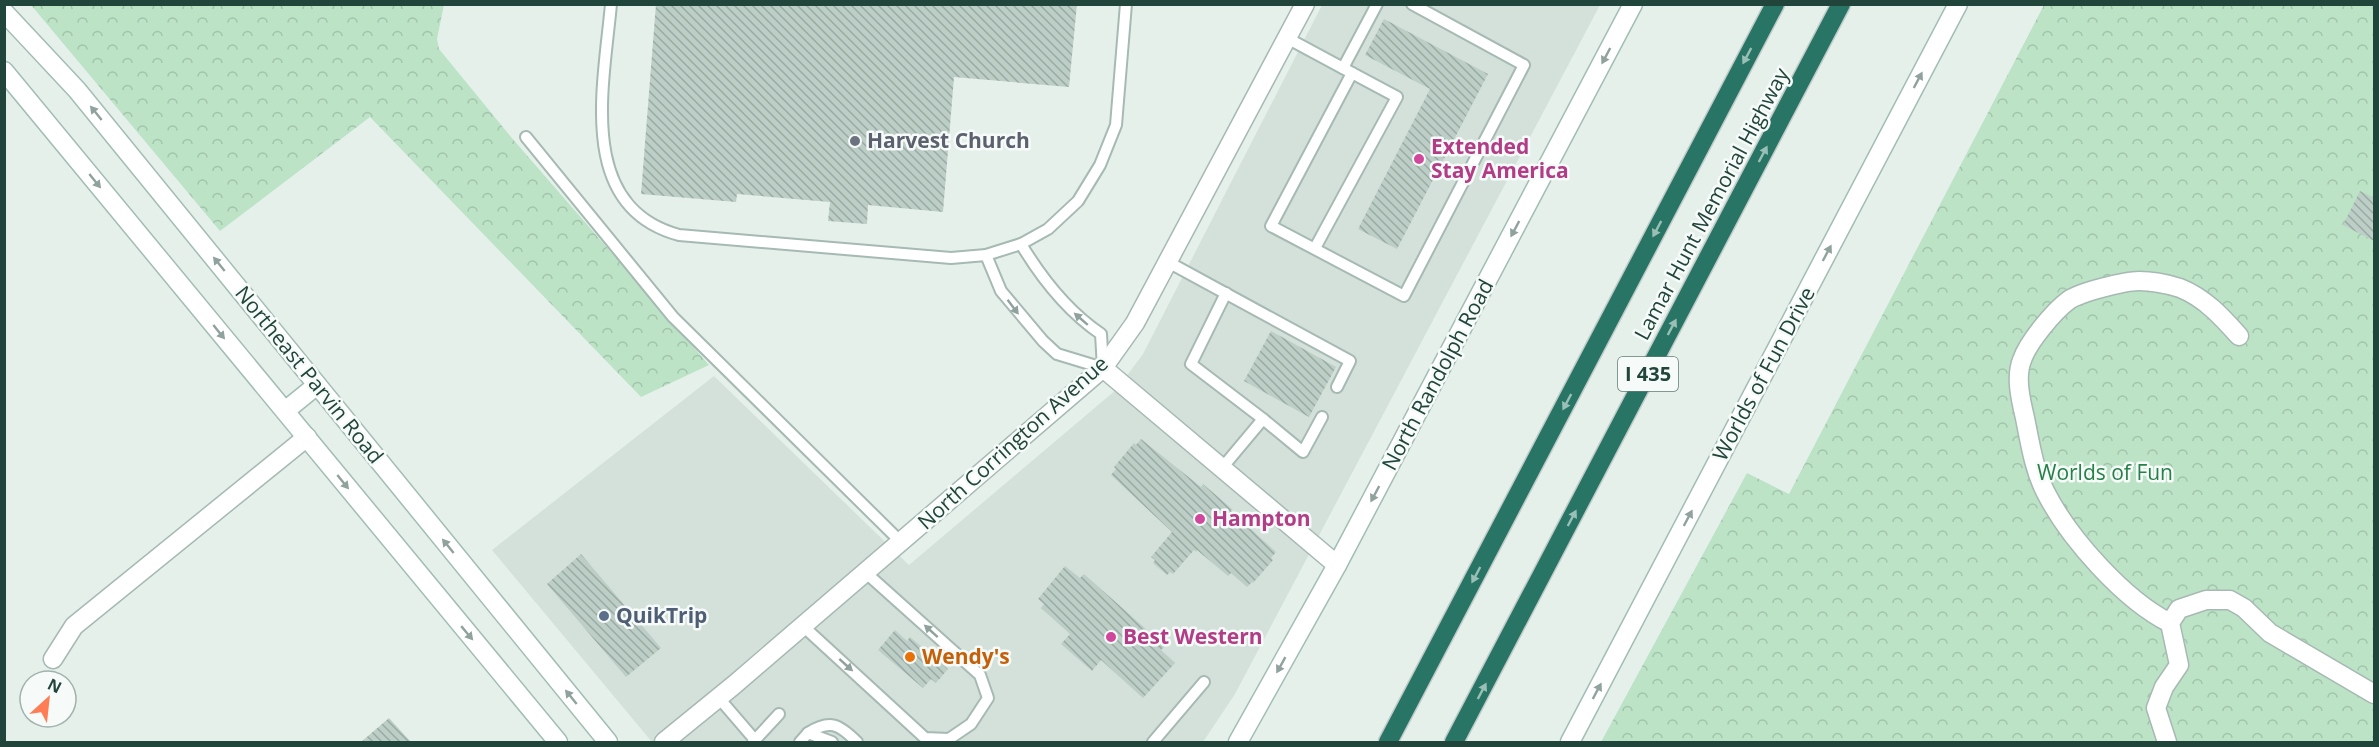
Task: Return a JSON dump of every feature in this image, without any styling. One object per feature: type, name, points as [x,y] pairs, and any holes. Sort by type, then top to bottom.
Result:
[{"type":"highway","name":"Lamar Hunt Memorial Highway","points":[[1388,742],[1775,4]]},
{"type":"highway","name":"Lamar Hunt Memorial Highway","points":[[1454,742],[1841,4]]},
{"type":"main road","name":"North Corrington Avenue","points":[[664,742],[803,626],[1103,368],[1136,323],[1305,4]]},
{"type":"main road","name":"North Randolph Road","points":[[1238,742],[1337,566],[1633,4]]},
{"type":"main road","name":"Worlds of Fun Drive","points":[[1570,742],[1958,4]]},
{"type":"main road","name":"Northeast Parvin Road","points":[[4,12],[77,90],[608,742]]},
{"type":"main road","name":"Northeast Parvin Road","points":[[4,71],[558,742]]},
{"type":"main road","points":[[2170,623],[2154,615],[2116,584],[2076,537],[2045,492],[2032,455],[2020,394],[2021,361],[2035,336],[2070,299],[2087,292],[2139,281],[2166,284],[2198,297],[2214,308],[2239,336]]},
{"type":"main road","points":[[1103,368],[1337,566]]},
{"type":"main road","points":[[285,411],[317,385]]},
{"type":"main road","points":[[53,659],[74,626],[307,437]]},
{"type":"main road","points":[[2167,742],[2156,708],[2164,687],[2179,665],[2170,623],[2179,609],[2206,600],[2230,600],[2244,608],[2271,633],[2374,694]]},
{"type":"lane","points":[[611,4],[601,120],[603,142],[608,167],[619,194],[642,218],[664,231],[679,235],[951,258],[986,255],[1021,244],[1048,229],[1078,201],[1100,165],[1116,125],[1126,4]]},
{"type":"lane","points":[[1377,4],[1348,70],[1271,226],[1404,296],[1524,65],[1412,4]]},
{"type":"lane","points":[[1287,38],[1397,97],[1314,249]]},
{"type":"lane","points":[[526,138],[673,316],[901,542]]},
{"type":"lane","points":[[986,255],[1001,291],[1043,341],[1057,354],[1103,368],[1101,334],[1082,321],[1056,294],[1021,244]]},
{"type":"lane","points":[[1168,262],[1350,361],[1337,387]]},
{"type":"lane","points":[[1226,293],[1191,364],[1303,452],[1322,417]]},
{"type":"lane","points":[[1222,468],[1263,419]]},
{"type":"lane","points":[[803,626],[926,738],[950,739],[971,724],[988,698],[980,675],[865,572]]},
{"type":"lane","points":[[1153,742],[1204,682]]},
{"type":"lane","points":[[718,697],[754,741],[779,714]]},
{"type":"lane","points":[[800,742],[822,724],[842,729],[857,742]]},
{"type":"lane","points":[[808,734],[832,742]]},
{"type":"shaded area","points":[[1322,5],[1600,5],[1235,694],[1203,742],[652,742],[492,550],[714,376],[909,565],[1117,389],[1143,354]]},
{"type":"green space","points":[[31,5],[444,5],[437,39],[439,49],[511,137],[709,365],[641,397],[370,117],[220,231]]},
{"type":"green space","name":"Worlds of Fun","points":[[2044,5],[2374,5],[2374,742],[1601,742],[1747,473],[1789,494]]},
{"type":"building","name":"Harvest Church","points":[[656,4],[1077,4],[1069,87],[954,77],[943,212],[868,205],[867,224],[828,221],[830,202],[737,194],[736,202],[641,194]]},
{"type":"building","name":"Extended Stay America","points":[[1384,19],[1488,74],[1397,249],[1358,229],[1430,89],[1365,55]]},
{"type":"building","points":[[2360,191],[2374,198],[2374,241],[2343,225]]},
{"type":"building","points":[[1271,331],[1336,367],[1309,417],[1244,381]]},
{"type":"building","name":"Hampton","points":[[1141,439],[1201,487],[1203,484],[1276,552],[1271,558],[1273,560],[1253,583],[1247,587],[1231,573],[1228,576],[1197,550],[1196,552],[1194,550],[1173,574],[1170,572],[1167,575],[1153,563],[1155,560],[1151,557],[1172,532],[1111,475],[1116,469],[1114,467],[1134,443],[1136,445]]},
{"type":"building","name":"QuikTrip","points":[[581,554],[661,648],[626,677],[547,584]]},
{"type":"building","name":"Best Western","points":[[1065,566],[1080,578],[1084,574],[1165,646],[1161,650],[1175,663],[1143,698],[1101,660],[1092,671],[1061,644],[1070,634],[1041,608],[1044,604],[1038,599]]},
{"type":"building","name":"Wendy's","points":[[895,630],[907,641],[910,637],[948,669],[936,683],[931,679],[923,688],[878,650]]},
{"type":"building","points":[[389,718],[411,742],[361,742]]},
{"type":"place","name":"Harvest Church","points":[[855,141]]},
{"type":"place","name":"Extended Stay America","points":[[1419,159]]},
{"type":"place","name":"Hampton","points":[[1200,519]]},
{"type":"place","name":"QuikTrip","points":[[604,616]]},
{"type":"place","name":"Best Western","points":[[1111,637]]},
{"type":"place","name":"Wendy's","points":[[910,657]]}]
